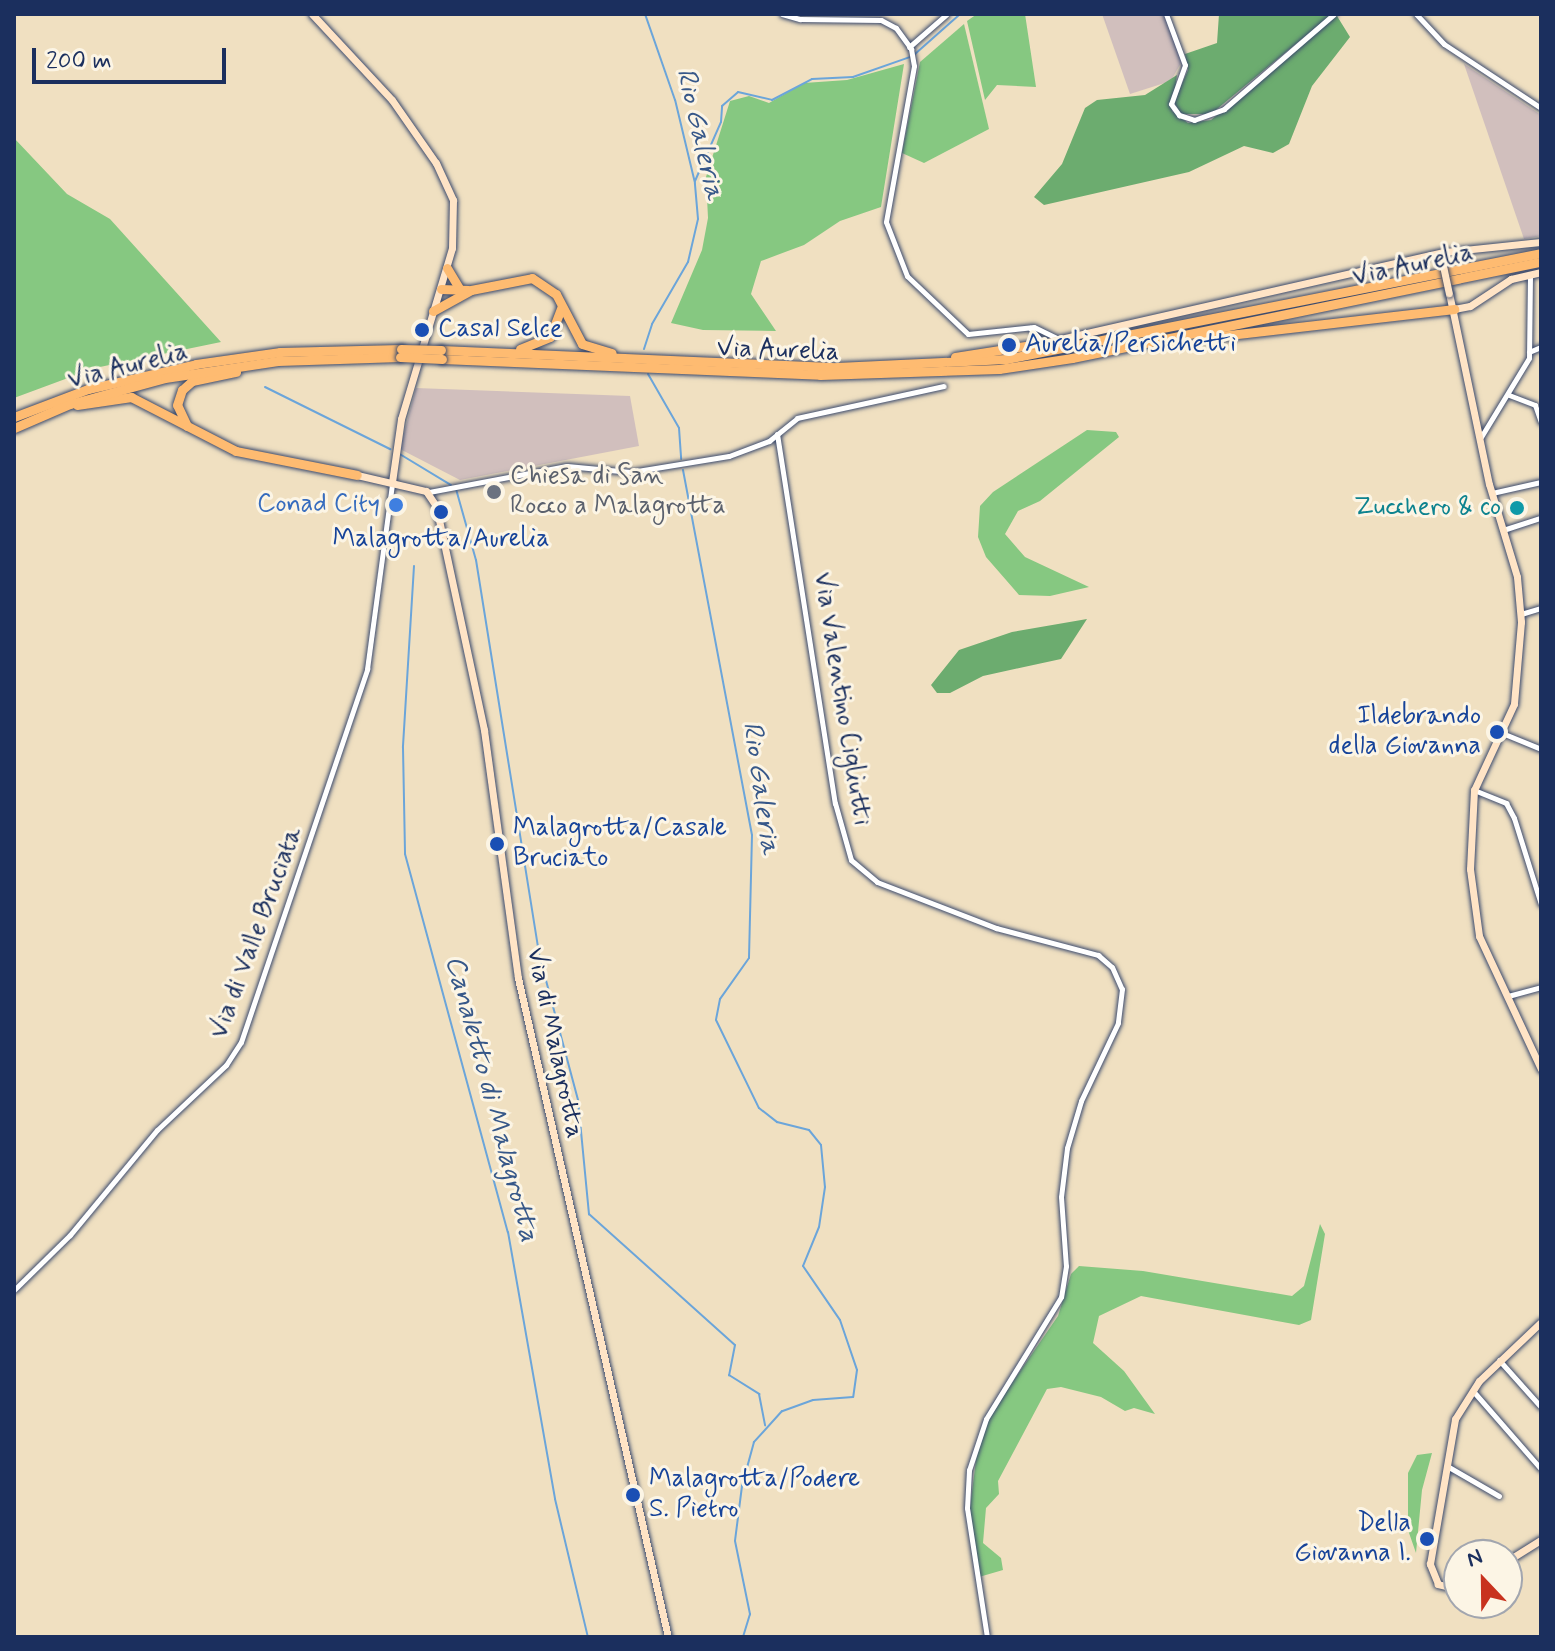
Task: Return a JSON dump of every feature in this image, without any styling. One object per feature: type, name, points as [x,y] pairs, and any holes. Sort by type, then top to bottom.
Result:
[{"type":"highway","name":"Via Aurelia","points":[[14,416],[111,382],[217,360],[306,350],[626,367],[892,366],[1054,353],[1541,253]]},
{"type":"highway","name":"Via Aurelia","points":[[441,355],[639,359],[680,365],[838,375],[975,370],[1046,363],[1541,262]]},
{"type":"highway","points":[[447,268],[451,281],[464,292]]},
{"type":"highway","points":[[433,311],[464,292],[529,278],[549,286],[582,344],[639,359]]},
{"type":"highway","points":[[441,289],[464,292]]},
{"type":"highway","points":[[441,355],[533,347],[557,327],[560,303]]},
{"type":"highway","points":[[1167,339],[1454,309]]},
{"type":"highway","points":[[892,366],[1043,343]]},
{"type":"highway","name":"Via Aurelia","points":[[14,431],[46,420],[53,410],[70,404],[165,378],[278,361],[401,353]]},
{"type":"highway","points":[[188,429],[177,405],[187,385],[278,361]]},
{"type":"highway","points":[[70,404],[131,397],[188,429],[259,459],[357,475]]},
{"type":"street","points":[[312,14],[392,100],[446,181],[455,218],[447,268],[401,419],[392,482]]},
{"type":"street","points":[[782,14],[800,19],[881,20],[893,25],[910,49],[913,59],[886,218],[901,262],[912,283],[968,334],[1029,328],[1060,339]]},
{"type":"street","points":[[910,49],[947,14]]},
{"type":"street","points":[[1166,14],[1185,67],[1171,104],[1179,115],[1194,120],[1224,109],[1334,14]]},
{"type":"street","points":[[1416,14],[1440,41],[1541,108]]},
{"type":"street","name":"Via Aurelia","points":[[1043,343],[1441,257],[1541,242]]},
{"type":"street","points":[[1441,257],[1491,493],[1517,577],[1521,614],[1517,694],[1474,790],[1468,848],[1479,936],[1541,1069]]},
{"type":"street","name":"Via Aurelia","points":[[1454,309],[1530,274],[1541,272]]},
{"type":"street","points":[[1481,437],[1509,395],[1529,352],[1530,274]]},
{"type":"street","points":[[1029,328],[1043,343]]},
{"type":"street","points":[[1529,352],[1541,347]]},
{"type":"street","points":[[357,475],[429,492],[567,466],[612,473],[656,468],[749,450],[797,418],[944,386]]},
{"type":"street","points":[[1509,395],[1535,405],[1541,422]]},
{"type":"street","name":"Via Valentino Cigliutti","points":[[777,434],[835,803],[851,860],[882,884],[1003,930],[1102,957],[1122,989],[1118,1023],[1081,1101],[1067,1148],[1061,1197],[1066,1266],[1061,1297],[986,1419],[969,1470],[967,1508],[987,1637]]},
{"type":"street","name":"Via di Valle Bruciata","points":[[14,1290],[70,1235],[160,1127],[226,1065],[241,1042],[367,669],[392,482]]},
{"type":"street","points":[[1491,493],[1541,482]]},
{"type":"street","name":"Via di Malagrotta","points":[[429,492],[436,506],[484,730],[520,990],[668,1637]]},
{"type":"street","points":[[1502,530],[1541,518]]},
{"type":"street","points":[[1521,614],[1541,608]]},
{"type":"street","points":[[1502,733],[1541,749]]},
{"type":"street","points":[[1474,790],[1506,803],[1514,818],[1541,904]]},
{"type":"street","points":[[1508,996],[1541,987]]},
{"type":"street","points":[[1443,1586],[1430,1570],[1435,1513],[1455,1419],[1472,1390],[1498,1359],[1541,1322]]},
{"type":"street","points":[[1498,1359],[1541,1407]]},
{"type":"street","points":[[1472,1390],[1541,1469]]},
{"type":"street","points":[[1447,1466],[1499,1496]]},
{"type":"street","points":[[1523,1551],[1541,1540]]},
{"type":"shaded area","points":[[1102,14],[1166,14],[1183,59],[1171,81],[1130,94]]},
{"type":"shaded area","points":[[1464,64],[1541,115],[1541,236],[1524,239]]},
{"type":"shaded area","points":[[416,388],[630,396],[639,446],[460,480],[400,449]]},
{"type":"green space","points":[[977,14],[1025,14],[1036,87],[997,85],[985,100],[967,21]]},
{"type":"green space","points":[[1219,14],[1332,14],[1211,114],[1181,114],[1174,102],[1188,70],[1185,54],[1217,43]]},
{"type":"green space","points":[[1337,16],[1350,37],[1312,86],[1289,144],[1273,153],[1244,146],[1189,172],[1044,205],[1034,197],[1062,164],[1085,108],[1097,100],[1145,95],[1177,75],[1172,111],[1188,123],[1211,120]]},
{"type":"green space","points":[[964,24],[989,129],[924,163],[902,153],[920,62]]},
{"type":"green space","points":[[904,64],[881,207],[840,221],[804,245],[761,261],[751,294],[776,331],[703,330],[671,323],[702,250],[708,218],[706,177],[730,101],[749,96],[769,103],[804,83],[847,80]]},
{"type":"green space","points":[[14,138],[67,194],[110,219],[221,342],[95,368],[14,398]]},
{"type":"green space","points":[[1087,430],[1116,432],[1119,437],[1040,501],[1018,511],[1005,534],[1025,557],[1089,587],[1050,596],[1019,595],[986,557],[978,537],[980,506],[993,492]]},
{"type":"green space","points":[[1087,619],[1061,659],[983,676],[950,693],[937,693],[931,685],[959,650],[1012,632]]},
{"type":"green space","points":[[1320,1224],[1325,1234],[1311,1320],[1299,1325],[1141,1296],[1099,1316],[1093,1343],[1124,1371],[1155,1414],[1134,1408],[1125,1411],[1101,1397],[1061,1387],[1047,1389],[998,1481],[999,1494],[986,1508],[983,1543],[1001,1558],[1003,1570],[979,1577],[970,1508],[978,1444],[994,1409],[1058,1316],[1071,1274],[1079,1266],[1143,1271],[1292,1296],[1304,1286]]},
{"type":"green space","points":[[1432,1453],[1422,1490],[1416,1553],[1408,1530],[1408,1473],[1417,1455]]},
{"type":"waterway","name":"Rio Galeria","points":[[644,349],[652,324],[688,262],[698,219],[695,183],[675,100],[645,14]]},
{"type":"waterway","points":[[915,54],[960,14]]},
{"type":"waterway","points":[[695,181],[721,122],[722,106],[738,92],[772,100],[812,79],[853,77],[910,57]]},
{"type":"waterway","name":"Rio Galeria","points":[[648,374],[679,428],[681,459]]},
{"type":"waterway","points":[[265,387],[390,449]]},
{"type":"waterway","points":[[398,453],[451,485]]},
{"type":"waterway","name":"Rio Galeria","points":[[683,470],[752,835],[749,958],[720,999],[716,1020],[759,1108],[777,1122],[809,1130],[821,1145],[825,1187],[819,1227],[803,1266],[840,1320],[857,1370],[853,1397],[813,1400],[782,1411],[754,1442],[742,1486],[735,1541],[750,1614],[743,1637]]},
{"type":"waterway","points":[[456,489],[476,560],[540,958],[578,1100],[589,1214],[735,1345],[729,1375],[759,1394],[765,1425]]},
{"type":"waterway","name":"Canaletto di Malagrotta","points":[[414,566],[403,748],[405,854],[508,1232],[555,1499],[588,1637]]},
{"type":"place","name":"Casal Selce","points":[[422,330]]},
{"type":"place","name":"Aurelia/Persichetti","points":[[1009,345]]},
{"type":"place","name":"Chiesa di San Rocco a Malagrotta","points":[[494,492]]},
{"type":"place","name":"Conad City","points":[[396,505]]},
{"type":"place","name":"Zucchero & co","points":[[1517,508]]},
{"type":"place","name":"Malagrotta/Aurelia","points":[[441,512]]},
{"type":"place","name":"Ildebrando della Giovanna","points":[[1497,732]]},
{"type":"place","name":"Malagrotta/Casale Bruciato","points":[[497,844]]},
{"type":"place","name":"Malagrotta/Podere S. Pietro","points":[[633,1495]]},
{"type":"place","name":"Della Giovanna I.","points":[[1427,1539]]}]
